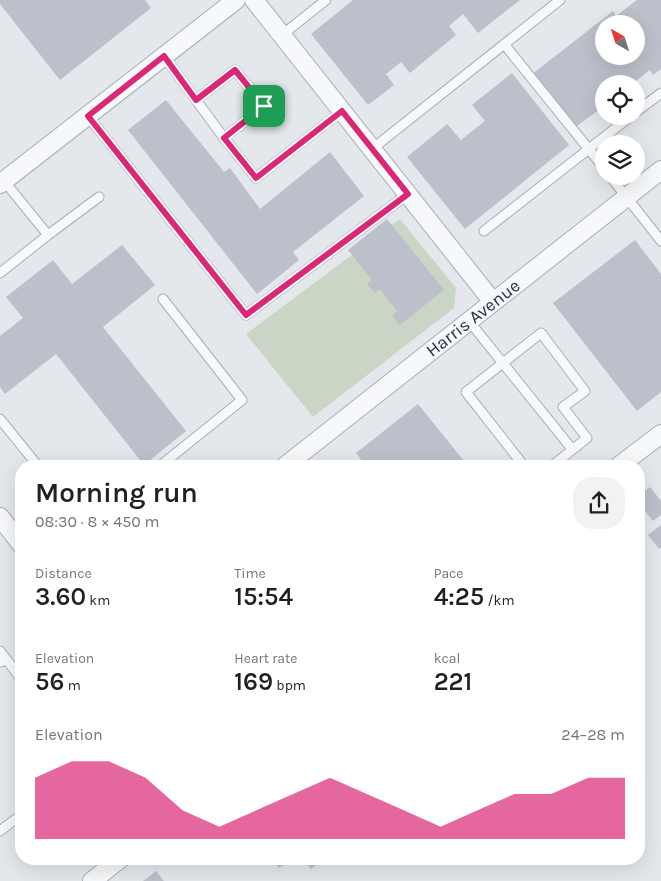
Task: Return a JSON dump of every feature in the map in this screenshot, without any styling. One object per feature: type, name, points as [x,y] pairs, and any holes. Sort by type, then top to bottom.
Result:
[{"type":"street","points":[[2,183],[236,0]]},
{"type":"street","points":[[254,0],[493,302]]},
{"type":"street","name":"Harris Avenue","points":[[293,460],[661,170]]},
{"type":"street","points":[[628,460],[661,434]]},
{"type":"street","points":[[0,517],[15,536]]},
{"type":"street","points":[[92,881],[112,865]]},
{"type":"lane","points":[[282,35],[326,0]]},
{"type":"lane","points":[[372,149],[560,0]]},
{"type":"lane","points":[[504,44],[595,157]]},
{"type":"lane","points":[[164,56],[256,178],[342,111]]},
{"type":"lane","points":[[196,100],[235,70],[264,106],[224,138]]},
{"type":"lane","points":[[645,105],[661,93]]},
{"type":"lane","points":[[88,116],[246,315],[408,194]]},
{"type":"lane","points":[[484,231],[620,125]]},
{"type":"lane","points":[[2,183],[48,235]]},
{"type":"lane","points":[[617,185],[661,241]]},
{"type":"lane","points":[[0,273],[99,197]]},
{"type":"lane","points":[[162,299],[242,400],[167,460]]},
{"type":"lane","points":[[469,321],[572,449]]},
{"type":"lane","points":[[519,460],[466,392],[541,333],[585,391],[563,407],[587,438],[559,460]]},
{"type":"lane","points":[[0,419],[33,460]]},
{"type":"lane","points":[[0,651],[4,661],[15,671]]},
{"type":"lane","points":[[0,831],[15,819]]},
{"type":"green space","points":[[400,219],[456,288],[454,308],[313,417],[246,334]]},
{"type":"building","points":[[0,0],[145,0],[151,8],[60,80],[0,4]]},
{"type":"building","points":[[353,0],[520,0],[478,33],[463,14],[449,26],[456,35],[410,73],[401,62],[386,74],[394,85],[368,105],[311,34]]},
{"type":"building","points":[[637,0],[661,0],[661,69],[653,75],[650,70],[644,75],[595,75],[595,113],[573,129],[531,75],[595,25],[595,65],[645,65],[645,15],[617,15]]},
{"type":"building","points":[[512,73],[569,145],[465,229],[407,157],[447,124],[461,140],[485,121],[472,105]]},
{"type":"building","points":[[166,100],[224,172],[230,168],[260,209],[330,152],[364,196],[293,252],[299,260],[257,294],[128,130]]},
{"type":"building","points":[[387,219],[444,290],[400,325],[392,316],[397,311],[380,289],[375,293],[367,284],[372,280],[348,250]]},
{"type":"building","points":[[635,240],[661,274],[661,392],[637,411],[553,303]]},
{"type":"building","points":[[122,245],[155,285],[103,327],[186,431],[150,460],[140,460],[56,354],[5,394],[0,387],[0,336],[23,318],[6,297],[53,260],[72,284]]},
{"type":"building","points":[[418,404],[463,460],[361,460],[356,453]]},
{"type":"building","points":[[650,487],[661,501],[661,515],[653,521],[645,511],[645,491]]},
{"type":"building","points":[[661,525],[661,547],[659,549],[648,535]]},
{"type":"building","points":[[308,865],[316,865],[311,869]]},
{"type":"building","points":[[156,871],[164,881],[143,881]]},
{"type":"route","points":[[164,56],[196,100],[235,70],[264,106],[224,138],[256,178],[342,111],[408,194],[246,315],[88,116],[164,56]]}]
